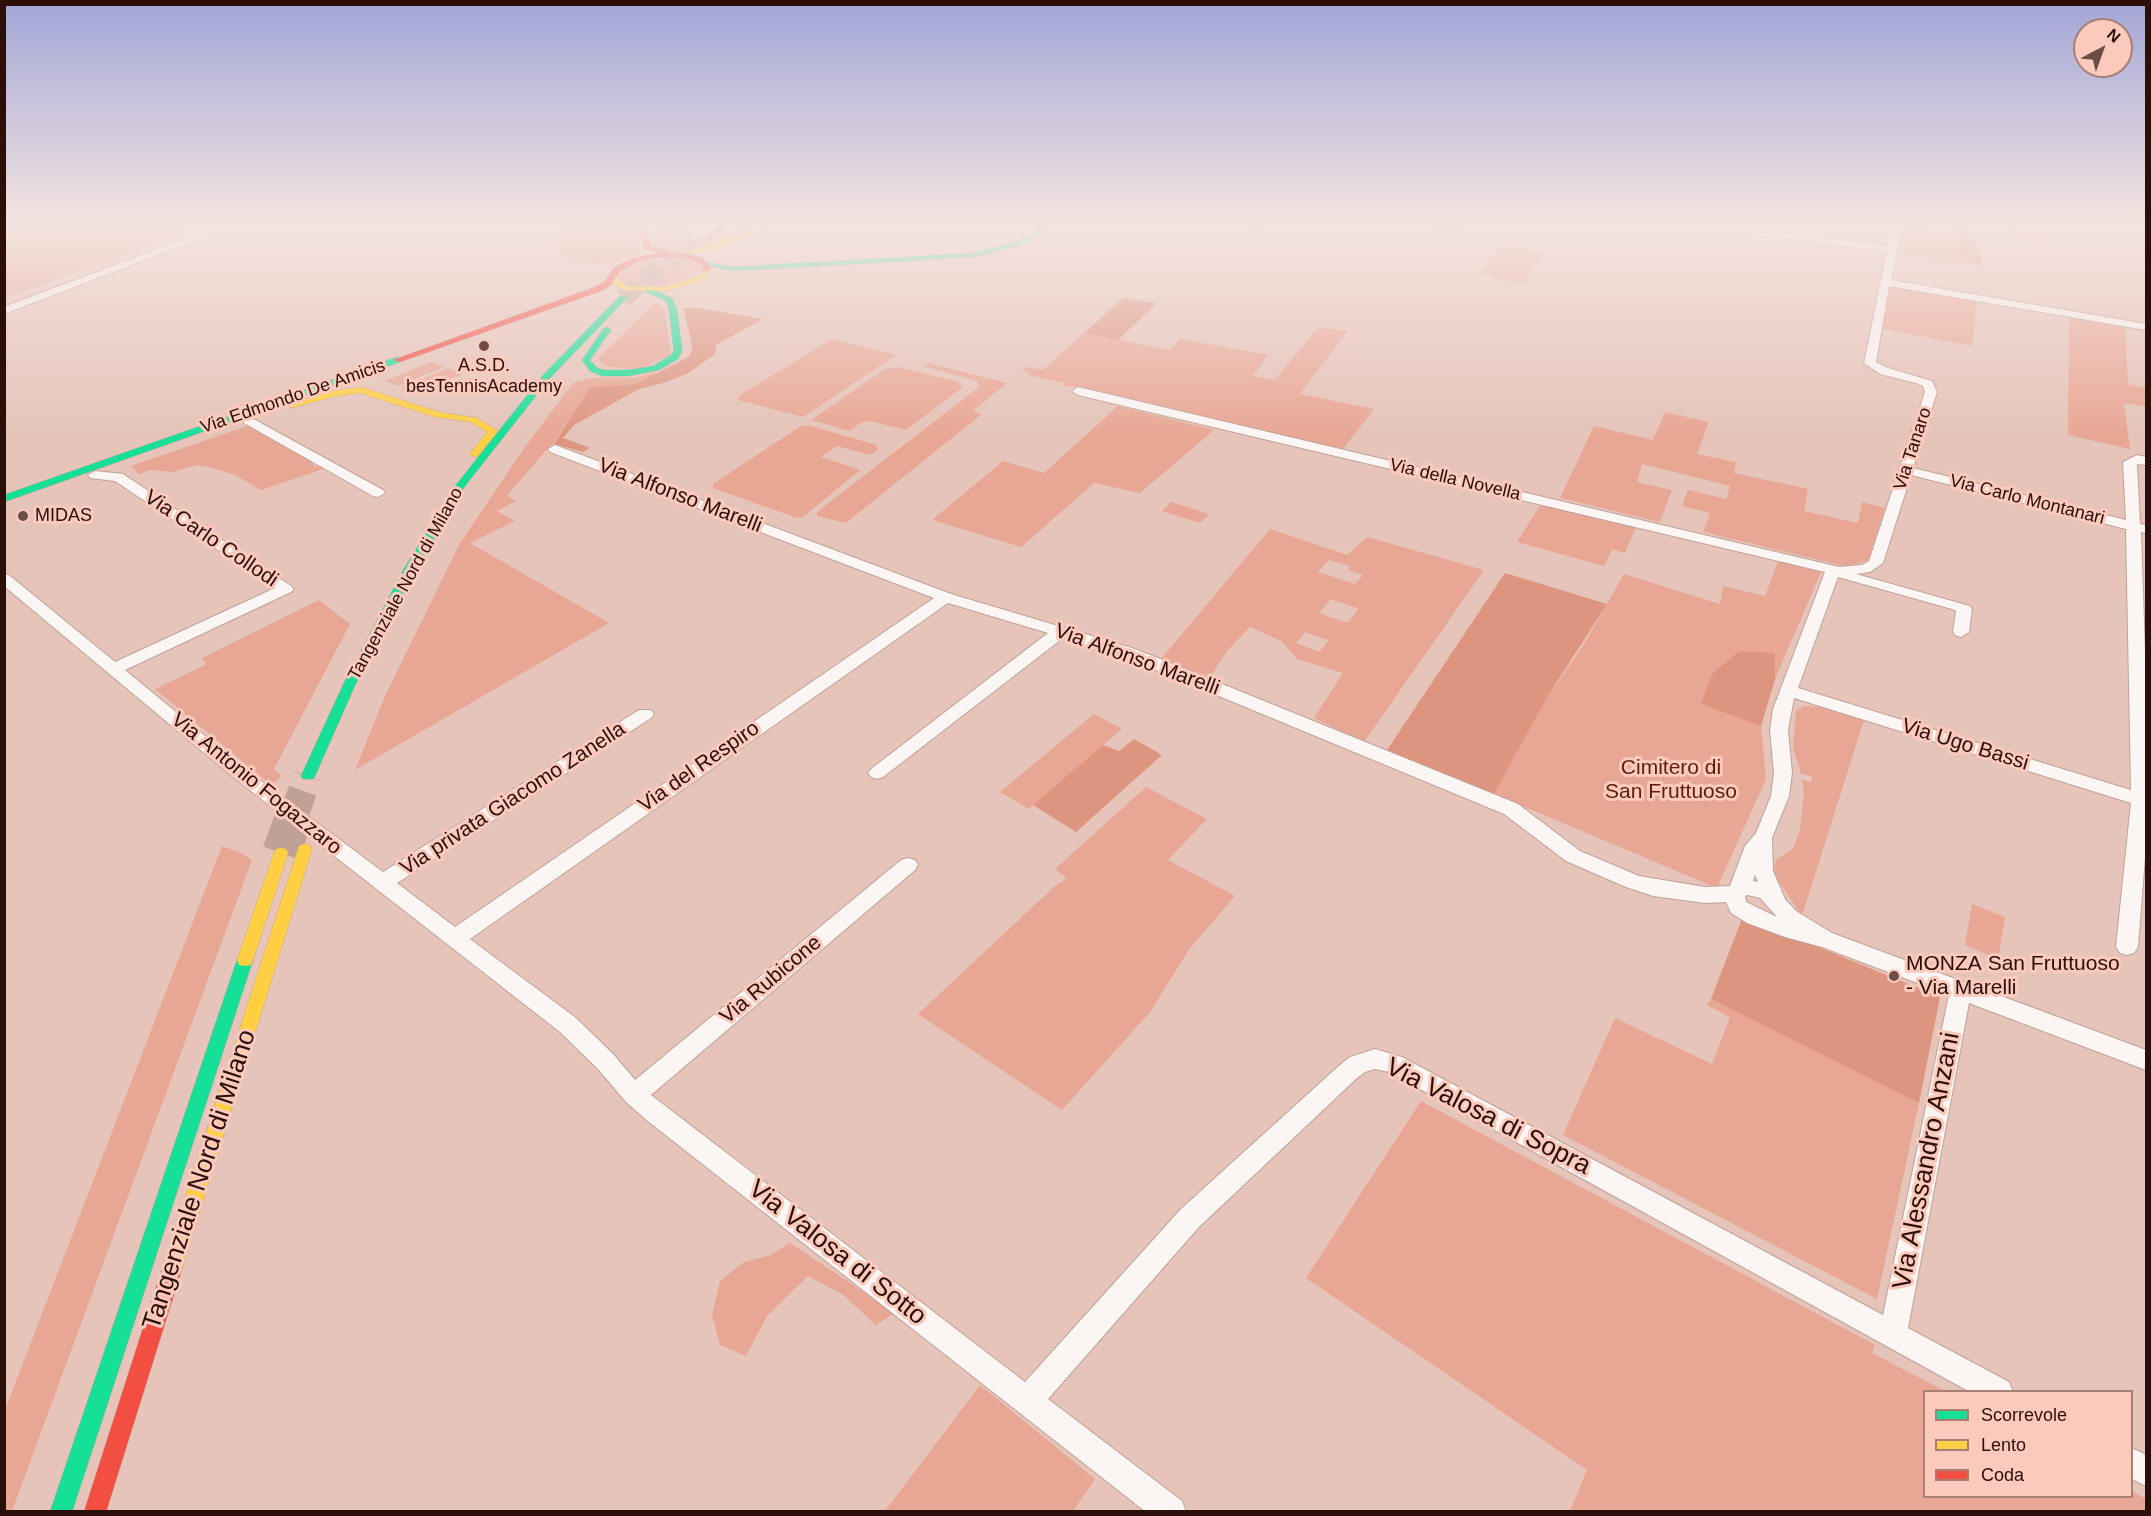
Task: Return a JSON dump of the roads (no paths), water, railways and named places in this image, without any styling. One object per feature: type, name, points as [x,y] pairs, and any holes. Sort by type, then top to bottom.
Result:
[{"type":"main road","name":"Via Edmondo De Amicis","points":[[4,499],[583,295]]},
{"type":"main road","name":"Via Edmondo De Amicis","points":[[4,507],[592,298],[628,295]]},
{"type":"main road","points":[[491,469],[562,375],[635,295]]},
{"type":"main road","name":"Tangenziale Nord di Milano","points":[[308,776],[350,683],[410,569],[461,485],[547,376],[635,295]]},
{"type":"main road","points":[[606,329],[607,333],[586,360],[593,369],[602,373],[629,374],[656,368],[675,357],[678,351],[673,309],[669,300],[640,295]]},
{"type":"main road","points":[[292,405],[332,394],[361,390],[438,415],[474,420],[484,424],[493,431],[456,480],[461,485]]},
{"type":"main road","name":"Tangenziale Nord di Milano","points":[[95,1512],[305,849]]},
{"type":"main road","name":"Tangenziale Nord di Milano","points":[[61,1512],[281,853]]},
{"type":"street","points":[[4,302],[24,295]]},
{"type":"street","points":[[4,311],[44,295]]},
{"type":"street","name":"Via Tanaro","points":[[1833,570],[1865,569],[1876,563],[1931,392],[1928,384],[1884,371],[1870,363],[1883,295]]},
{"type":"street","points":[[1959,295],[2146,327]]},
{"type":"street","name":"Via della Novella","points":[[1078,391],[1833,570]]},
{"type":"street","points":[[248,420],[378,493]]},
{"type":"street","name":"Via Alfonso Marelli","points":[[555,449],[946,597],[1126,652],[1508,807],[1522,815],[1568,854],[1628,880],[1653,888],[1698,894],[1758,888],[1803,926],[1825,939]]},
{"type":"street","points":[[2127,946],[2144,801],[2140,528],[2130,462],[2142,460]]},
{"type":"street","name":"Via Carlo Montanari","points":[[1907,470],[2140,528]]},
{"type":"street","name":"Via Carlo Collodi","points":[[95,475],[118,477],[286,589],[115,668]]},
{"type":"street","points":[[1764,836],[1755,846],[1738,891],[1736,904],[1751,916],[1773,918],[1778,915],[1778,904],[1763,871],[1764,836],[1780,796],[1783,774],[1779,730],[1782,709],[1833,570],[1856,579],[1958,606],[1964,609],[1961,632]]},
{"type":"street","name":"Via Antonio Fogazzaro","points":[[4,578],[239,773],[513,984]]},
{"type":"street","name":"Via del Respiro","points":[[453,939],[946,597]]},
{"type":"street","points":[[877,773],[1060,632]]},
{"type":"street","name":"Via Ugo Bassi","points":[[1789,691],[2144,801]]},
{"type":"street","name":"Via privata Giacomo Zanella","points":[[381,883],[645,714]]},
{"type":"street","name":"Via Rubicone","points":[[634,1095],[908,865]]},
{"type":"street","name":"Via Alfonso Marelli","points":[[1698,894],[1785,929],[1825,939],[2146,1060]]},
{"type":"street","name":"Via Valosa di Sotto","points":[[513,984],[568,1025],[606,1062],[634,1095],[1172,1512]]},
{"type":"street","name":"Via Alessandro Anzani","points":[[1893,1334],[1961,989]]},
{"type":"street","name":"Via Valosa di Sopra","points":[[1028,1400],[1190,1218],[1358,1064],[1375,1059],[1394,1064],[1995,1390]]},
{"type":"tunnel","points":[[623,298],[627,295]]},
{"type":"tunnel","points":[[293,818],[308,776]]},
{"type":"tunnel","points":[[281,853],[294,817]]},
{"type":"place","name":"A.S.D. besTennisAcademy","points":[[484,346]]},
{"type":"place","name":"MIDAS","points":[[23,516]]},
{"type":"place","name":"MONZA San Fruttuoso - Via Marelli","points":[[1894,976]]},
{"type":"park label","name":"Cimitero di San Fruttuoso","points":[[1671,780]]}]
